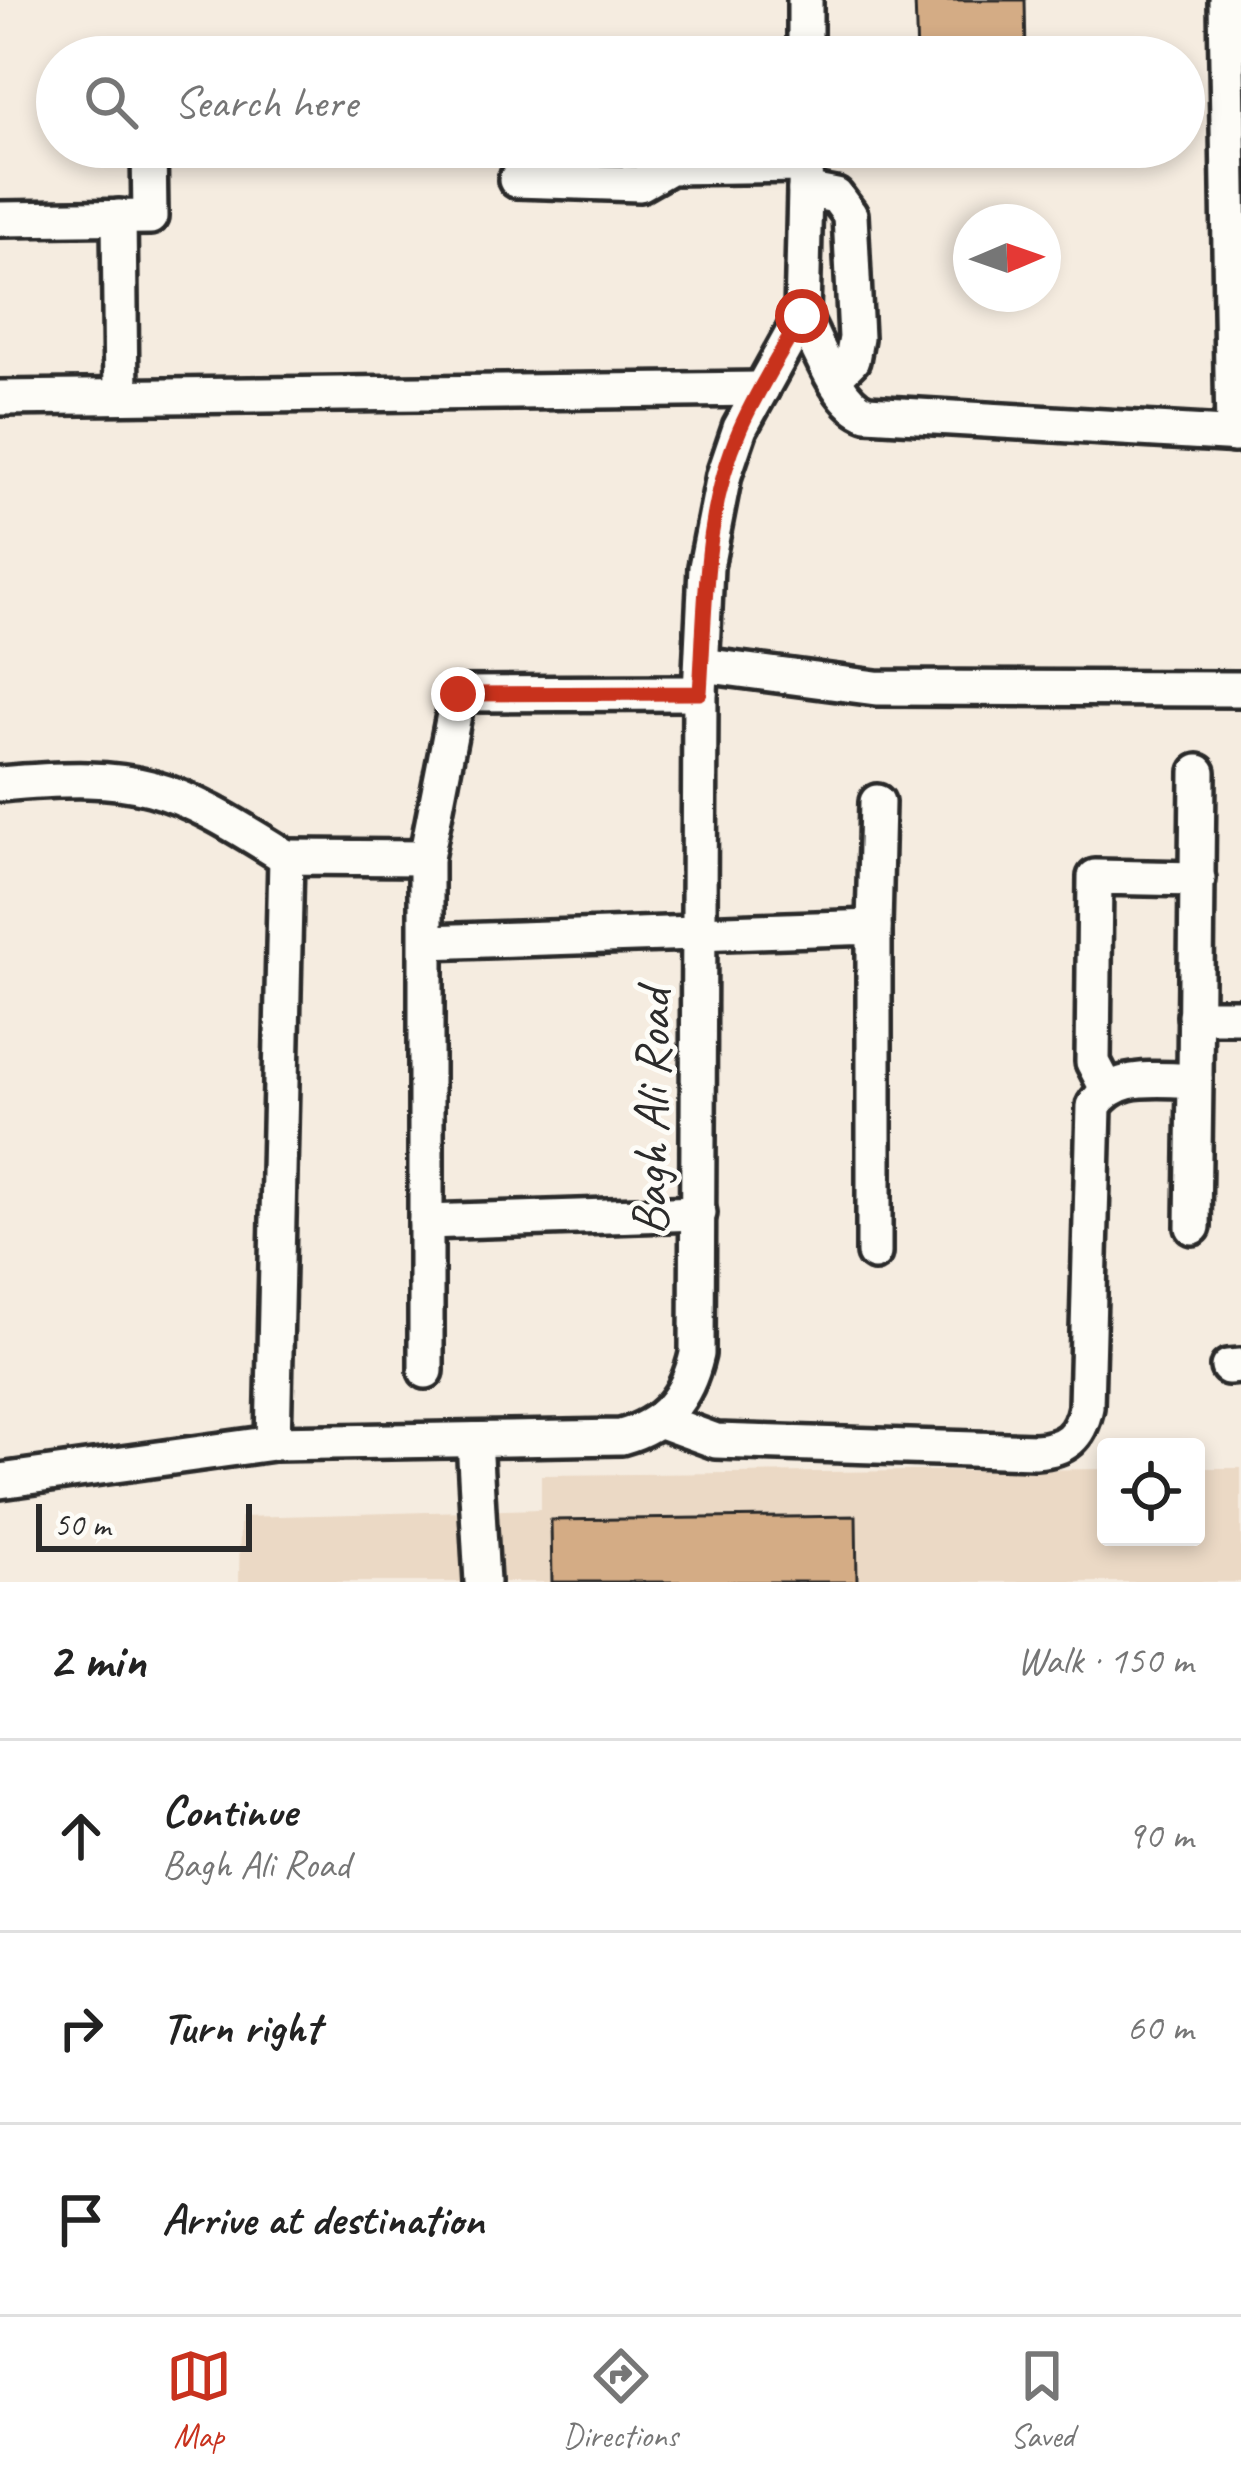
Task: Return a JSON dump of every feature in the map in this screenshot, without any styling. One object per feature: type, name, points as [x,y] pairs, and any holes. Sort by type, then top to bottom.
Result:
[{"type":"street","points":[[805,0],[805,36]]},
{"type":"street","points":[[802,316],[836,376],[839,394],[851,407],[867,413],[1237,435],[1226,0]]},
{"type":"street","points":[[0,219],[150,217],[149,168]]},
{"type":"street","points":[[516,180],[640,184],[668,168]]},
{"type":"street","points":[[806,168],[850,215],[856,338],[852,360],[836,376]]},
{"type":"street","name":"Bagh Ali Road","points":[[661,1420],[691,1381],[698,1354],[701,679],[713,517],[740,428],[802,316],[806,168]]},
{"type":"street","points":[[119,217],[121,396]]},
{"type":"street","points":[[0,398],[762,388]]},
{"type":"street","points":[[426,1371],[425,858],[458,694],[701,679],[876,688],[1241,689]]},
{"type":"street","points":[[1193,1227],[1198,772]]},
{"type":"street","points":[[0,784],[80,778],[160,788],[200,803],[286,857],[425,858]]},
{"type":"street","points":[[874,1253],[878,802]]},
{"type":"street","points":[[273,1443],[286,857]]},
{"type":"street","points":[[1106,1087],[1094,1062],[1095,877],[1198,879]]},
{"type":"street","points":[[427,942],[874,927]]},
{"type":"street","points":[[1196,1016],[1241,1016]]},
{"type":"street","points":[[0,1481],[273,1443],[621,1437],[661,1420],[716,1441],[1055,1450],[1072,1441],[1086,1407],[1094,1106],[1106,1087],[1120,1081],[1195,1080]]},
{"type":"street","points":[[426,1222],[699,1213]]},
{"type":"street","points":[[473,1440],[482,1582]]},
{"type":"shaded area","points":[[1205,1468],[1241,1468],[1241,1582],[239,1582],[240,1517],[541,1509],[541,1475],[1097,1469],[1097,1546],[1205,1546]]},
{"type":"building","points":[[915,0],[1025,0],[1026,36],[916,36]]},
{"type":"building","points":[[856,1516],[857,1582],[552,1582],[551,1520]]},
{"type":"route","points":[[458,694],[700,693],[706,566],[724,475],[740,428],[802,316]]}]
